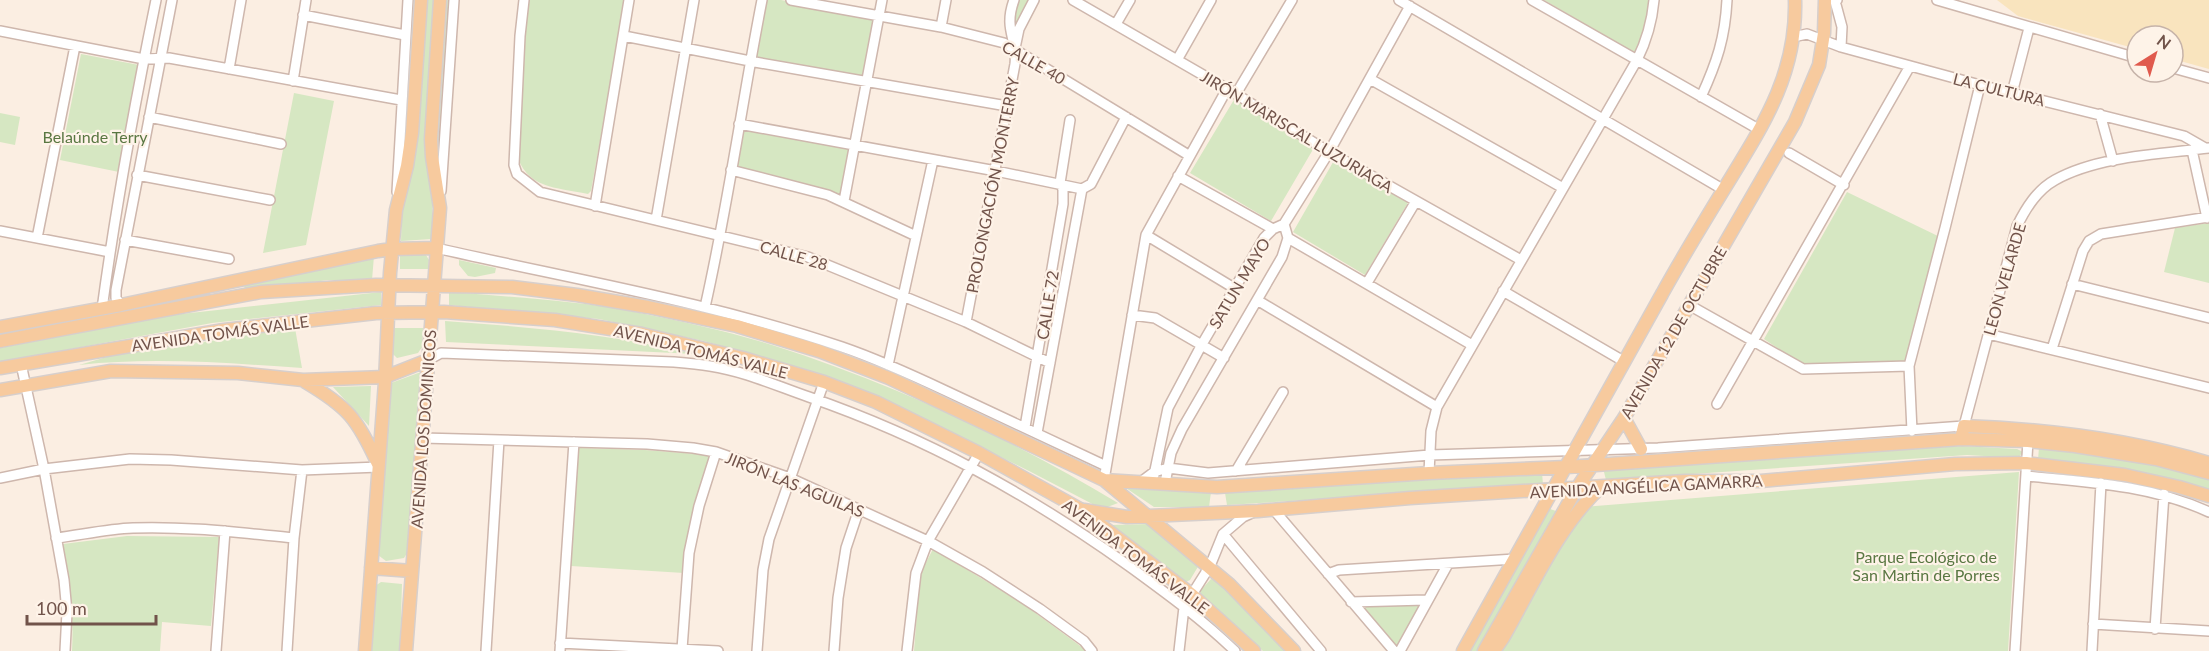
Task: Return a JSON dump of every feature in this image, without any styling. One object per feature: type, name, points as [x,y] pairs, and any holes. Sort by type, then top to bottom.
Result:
[{"type":"main road","points":[[365,651],[392,249],[396,210],[407,166],[412,133],[421,0]]},
{"type":"main road","name":"AVENIDA LOS DOMINICOS","points":[[406,651],[440,208],[431,139],[440,0]]},
{"type":"main road","name":"AVENIDA 12 DE OCTUBRE","points":[[1484,651],[1577,488],[1624,418],[1795,122],[1819,65],[1825,0]]},
{"type":"main road","name":"AVENIDA 12 DE OCTUBRE","points":[[1463,651],[1664,291],[1777,98],[1787,70],[1793,38],[1795,4]]},
{"type":"main road","points":[[0,327],[102,309],[392,249],[436,248]]},
{"type":"main road","name":"AVENIDA TOMÁS VALLE","points":[[0,341],[261,292],[389,285],[512,287],[648,307],[737,327],[819,351],[889,378],[1104,480],[1209,566],[1259,613],[1294,651]]},
{"type":"main road","name":"AVENIDA TOMÁS VALLE","points":[[0,368],[224,330],[387,313],[432,312],[555,320],[642,334],[743,358],[824,382],[876,402],[979,453],[1080,509],[1191,594],[1254,651]]},
{"type":"main road","name":"AVENIDA TOMÁS VALLE","points":[[0,390],[111,371],[238,373],[303,380],[385,377],[428,360]]},
{"type":"main road","points":[[303,380],[327,394],[346,409],[362,430],[379,466]]},
{"type":"main road","points":[[1624,418],[1641,449]]},
{"type":"main road","name":"AVENIDA ANGÉLICA GAMARRA","points":[[1964,426],[2102,438],[2145,445],[2209,462]]},
{"type":"main road","name":"LEON VELARDE","points":[[1961,439],[1964,426]]},
{"type":"main road","name":"AVENIDA ANGÉLICA GAMARRA","points":[[1104,480],[1430,473],[1567,467],[1961,439],[2028,441],[2156,459],[2209,473]]},
{"type":"main road","name":"AVENIDA ANGÉLICA GAMARRA","points":[[1080,509],[1127,517],[1258,511],[1410,498],[1685,481],[1761,481],[1955,464],[2026,463],[2101,471],[2155,481],[2209,496]]},
{"type":"main road","points":[[2155,481],[2164,494],[2179,487]]},
{"type":"main road","points":[[1494,651],[1561,537],[1585,502],[1601,487]]},
{"type":"main road","points":[[371,568],[412,572]]},
{"type":"street","points":[[102,309],[110,252],[156,0]]},
{"type":"street","points":[[121,305],[116,298],[116,290],[172,0]]},
{"type":"street","points":[[229,69],[242,0]]},
{"type":"street","points":[[293,81],[306,0]]},
{"type":"street","points":[[396,210],[408,0]]},
{"type":"street","name":"AVENIDA LOS DOMINICOS","points":[[440,208],[454,0]]},
{"type":"street","name":"CALLE 28","points":[[524,0],[513,156],[518,174],[540,192],[808,257],[966,322],[1050,363]]},
{"type":"street","points":[[595,206],[629,0]]},
{"type":"street","points":[[656,220],[694,0]]},
{"type":"street","points":[[705,308],[721,235],[762,0]]},
{"type":"street","name":"CALLE 40","points":[[790,0],[941,27],[1005,43],[1190,156]]},
{"type":"street","points":[[844,201],[882,0]]},
{"type":"street","points":[[941,27],[946,0]]},
{"type":"street","points":[[1014,0],[1009,19],[1011,38],[1015,48]]},
{"type":"street","points":[[1015,48],[1019,29],[1034,0]]},
{"type":"street","name":"JIRÓN MARISCAL LUZURIAGA","points":[[1073,0],[1329,152],[1521,260]]},
{"type":"street","points":[[1116,24],[1130,0]]},
{"type":"street","points":[[1177,60],[1211,0]]},
{"type":"street","points":[[1104,480],[1146,235],[1190,156],[1292,0]]},
{"type":"street","points":[[1399,0],[1724,190]]},
{"type":"street","points":[[1532,0],[1760,130]]},
{"type":"street","points":[[1430,473],[1431,431],[1437,407],[1637,60],[1652,23],[1654,0]]},
{"type":"street","points":[[1701,97],[1718,59],[1724,38],[1727,0]]},
{"type":"street","points":[[1836,0],[1842,27],[1841,47]]},
{"type":"street","points":[[1937,0],[2125,55]]},
{"type":"street","name":"SATUN MAYO","points":[[1153,480],[1166,414],[1201,345],[1263,238],[1273,229],[1284,224],[1329,152],[1410,6]]},
{"type":"street","points":[[303,15],[405,35]]},
{"type":"street","points":[[2012,93],[2029,28]]},
{"type":"street","points":[[0,31],[144,59],[169,58],[401,100]]},
{"type":"street","name":"LA CULTURA","points":[[1793,38],[1807,34],[1841,47],[1980,85],[2184,136],[2207,148]]},
{"type":"street","points":[[624,36],[750,61],[1007,106]]},
{"type":"street","points":[[37,238],[75,46]]},
{"type":"street","name":"PROLONGACIÓN MONTERRY","points":[[966,322],[996,171],[1015,64],[1015,48]]},
{"type":"street","points":[[1717,404],[1910,66]]},
{"type":"street","points":[[2185,71],[2209,78]]},
{"type":"street","points":[[1370,79],[1563,188]]},
{"type":"street","points":[[1912,431],[1909,366],[1980,85]]},
{"type":"street","points":[[2100,114],[2113,161]]},
{"type":"street","points":[[149,117],[281,144]]},
{"type":"street","points":[[739,124],[1082,189],[1091,184],[1126,117]]},
{"type":"street","name":"CALLE 72","points":[[1025,427],[1039,356],[1063,204],[1064,189],[1060,183],[1070,120]]},
{"type":"street","name":"LEON VELARDE","points":[[1964,426],[2017,226],[2030,203],[2054,180],[2078,170],[2113,161],[2207,148]]},
{"type":"street","points":[[2052,349],[2082,252],[2089,241],[2101,234],[2208,217],[2192,150]]},
{"type":"street","points":[[1789,153],[1844,185]]},
{"type":"street","points":[[888,365],[933,160]]},
{"type":"street","points":[[731,170],[844,201],[916,236]]},
{"type":"street","points":[[137,175],[270,200]]},
{"type":"street","points":[[1178,176],[1273,229]]},
{"type":"street","points":[[1037,433],[1082,189]]},
{"type":"street","points":[[1367,283],[1416,201]]},
{"type":"street","points":[[1063,204],[1078,208]]},
{"type":"street","points":[[1153,480],[1168,468],[1171,453],[1185,424],[1282,257],[1288,238],[1284,224]]},
{"type":"street","points":[[0,231],[110,252]]},
{"type":"street","points":[[1146,235],[1234,288]]},
{"type":"street","points":[[1288,238],[1472,345]]},
{"type":"street","points":[[125,240],[229,259]]},
{"type":"street","points":[[436,248],[534,268],[705,308],[773,325],[844,347],[1025,427],[1106,466]]},
{"type":"street","points":[[2072,284],[2209,318]]},
{"type":"street","points":[[1503,291],[1625,362]]},
{"type":"street","points":[[1257,300],[1437,407]]},
{"type":"street","points":[[1689,305],[1803,369],[1909,366]]},
{"type":"street","points":[[1132,315],[1155,318],[1224,358]]},
{"type":"street","points":[[1988,334],[2209,388]]},
{"type":"street","name":"AVENIDA TOMÁS VALLE","points":[[428,360],[441,353],[711,366],[749,376],[858,414],[971,467],[1023,495],[1077,530],[1184,607],[1235,651]]},
{"type":"street","points":[[21,364],[44,468],[66,595],[65,651]]},
{"type":"street","points":[[757,651],[763,570],[769,539],[824,382]]},
{"type":"street","points":[[1236,471],[1283,392]]},
{"type":"street","points":[[1166,414],[1185,424]]},
{"type":"street","name":"AVENIDA ANGÉLICA GAMARRA","points":[[1168,468],[1208,479],[1236,471],[1430,455],[1641,449],[1964,426]]},
{"type":"street","name":"JIRÓN LAS AGUILAS","points":[[422,438],[681,447],[717,452],[790,478],[928,541],[983,572],[1040,609],[1084,641],[1092,651]]},
{"type":"street","points":[[486,651],[499,440]]},
{"type":"street","points":[[2015,651],[2028,441]]},
{"type":"street","points":[[574,442],[560,647],[718,651]]},
{"type":"street","points":[[681,649],[689,553],[699,506],[717,452]]},
{"type":"street","points":[[907,651],[915,581],[928,541],[979,453]]},
{"type":"street","points":[[0,478],[44,468],[148,459],[302,470],[379,466]]},
{"type":"street","points":[[287,651],[294,538],[302,470]]},
{"type":"street","points":[[2026,476],[2101,483],[2164,494],[2205,510],[2209,496]]},
{"type":"street","points":[[2092,651],[2101,483]]},
{"type":"street","points":[[2156,629],[2164,494]]},
{"type":"street","points":[[834,651],[838,598],[846,549],[859,509]]},
{"type":"street","points":[[1274,510],[1394,651]]},
{"type":"street","points":[[1179,651],[1184,607],[1209,566],[1223,534],[1243,517],[1258,511]]},
{"type":"street","points":[[56,538],[133,528],[225,531],[294,538]]},
{"type":"street","points":[[216,651],[225,531]]},
{"type":"street","points":[[1223,534],[1321,651]]},
{"type":"street","points":[[1328,574],[1339,570],[1515,559]]},
{"type":"street","points":[[1400,651],[1426,600],[1448,564]]},
{"type":"street","points":[[1351,602],[1426,600]]},
{"type":"street","points":[[2093,624],[2209,631]]},
{"type":"green space","points":[[411,0],[418,0],[408,137],[403,165]]},
{"type":"green space","points":[[426,0],[436,0],[432,239],[401,241],[402,208]]},
{"type":"green space","points":[[444,0],[449,0],[439,163],[435,127]]},
{"type":"green space","points":[[528,0],[625,0],[591,191],[588,194],[553,187],[534,180],[521,164],[516,152]]},
{"type":"green space","points":[[766,0],[781,0],[874,18],[863,77],[758,60],[753,56]]},
{"type":"green space","points":[[1019,0],[1029,0],[1015,26],[1012,22]]},
{"type":"green space","points":[[1544,0],[1653,0],[1638,55]]},
{"type":"green space","name":"Belaúnde Terry","points":[[81,54],[139,65],[119,172],[60,160]]},
{"type":"green space","points":[[294,93],[334,101],[306,245],[263,253]]},
{"type":"green space","points":[[1235,98],[1315,146],[1271,221],[1190,173]]},
{"type":"green space","points":[[0,113],[20,117],[15,145],[0,142]]},
{"type":"green space","points":[[740,127],[850,147],[842,193],[839,195],[734,167]]},
{"type":"green space","points":[[1336,157],[1409,201],[1365,275],[1293,232]]},
{"type":"green space","points":[[1847,192],[1942,238],[1909,362],[1811,366],[1797,361],[1764,339]]},
{"type":"green space","points":[[2209,223],[2209,283],[2164,272],[2175,228]]},
{"type":"green space","points":[[404,252],[426,255],[429,260],[428,269],[400,269],[400,255]]},
{"type":"green space","points":[[374,256],[372,280],[327,280],[245,292],[244,284]]},
{"type":"green space","points":[[459,260],[496,268],[495,273],[468,276],[459,265]]},
{"type":"green space","points":[[381,292],[381,305],[212,323],[0,362],[0,348],[172,315]]},
{"type":"green space","points":[[449,292],[542,299],[612,308],[652,315],[772,345],[862,377],[993,434],[1118,503],[1102,509],[907,411],[805,369],[704,341],[599,319],[449,305]]},
{"type":"green space","points":[[445,321],[602,336],[695,354],[446,342]]},
{"type":"green space","points":[[295,328],[302,368],[163,361],[79,365],[110,356]]},
{"type":"green space","points":[[392,328],[423,328],[422,347],[418,353],[397,358],[392,353]]},
{"type":"green space","points":[[421,372],[409,550],[404,558],[386,561],[378,555],[391,383]]},
{"type":"green space","points":[[371,386],[369,426],[333,387]]},
{"type":"green space","points":[[1962,446],[2017,449],[2023,452],[2018,458],[1967,455],[1606,480],[1603,468]]},
{"type":"green space","points":[[2039,447],[2159,464],[2209,479],[2209,492],[2038,460]]},
{"type":"green space","points":[[579,448],[709,455],[711,459],[690,523],[684,573],[571,566]]},
{"type":"green space","points":[[1542,472],[1543,485],[1227,505],[1225,493]]},
{"type":"green space","name":"Parque Ecológico de San Martin de Porres","points":[[2019,472],[2008,651],[1502,651],[1583,507]]},
{"type":"green space","points":[[1120,484],[1211,492],[1209,507],[1154,507]]},
{"type":"green space","points":[[1550,509],[1559,512],[1479,651],[1468,651]]},
{"type":"green space","points":[[1150,524],[1199,565],[1190,580],[1186,582],[1111,525]]},
{"type":"green space","points":[[127,536],[219,537],[211,626],[162,622],[160,651],[72,651],[71,597],[63,544]]},
{"type":"green space","points":[[933,549],[1022,603],[1087,651],[914,651],[920,574]]},
{"type":"green space","points":[[1211,579],[1217,580],[1288,651],[1263,651],[1201,596],[1200,591]]},
{"type":"green space","points":[[381,582],[402,584],[400,651],[368,651],[372,588]]},
{"type":"green space","points":[[1419,604],[1398,648],[1395,648],[1364,610],[1367,605]]},
{"type":"sand","points":[[1997,0],[2209,0],[2209,69],[2185,62],[2185,24],[2125,24],[2125,46],[2018,16]]}]
